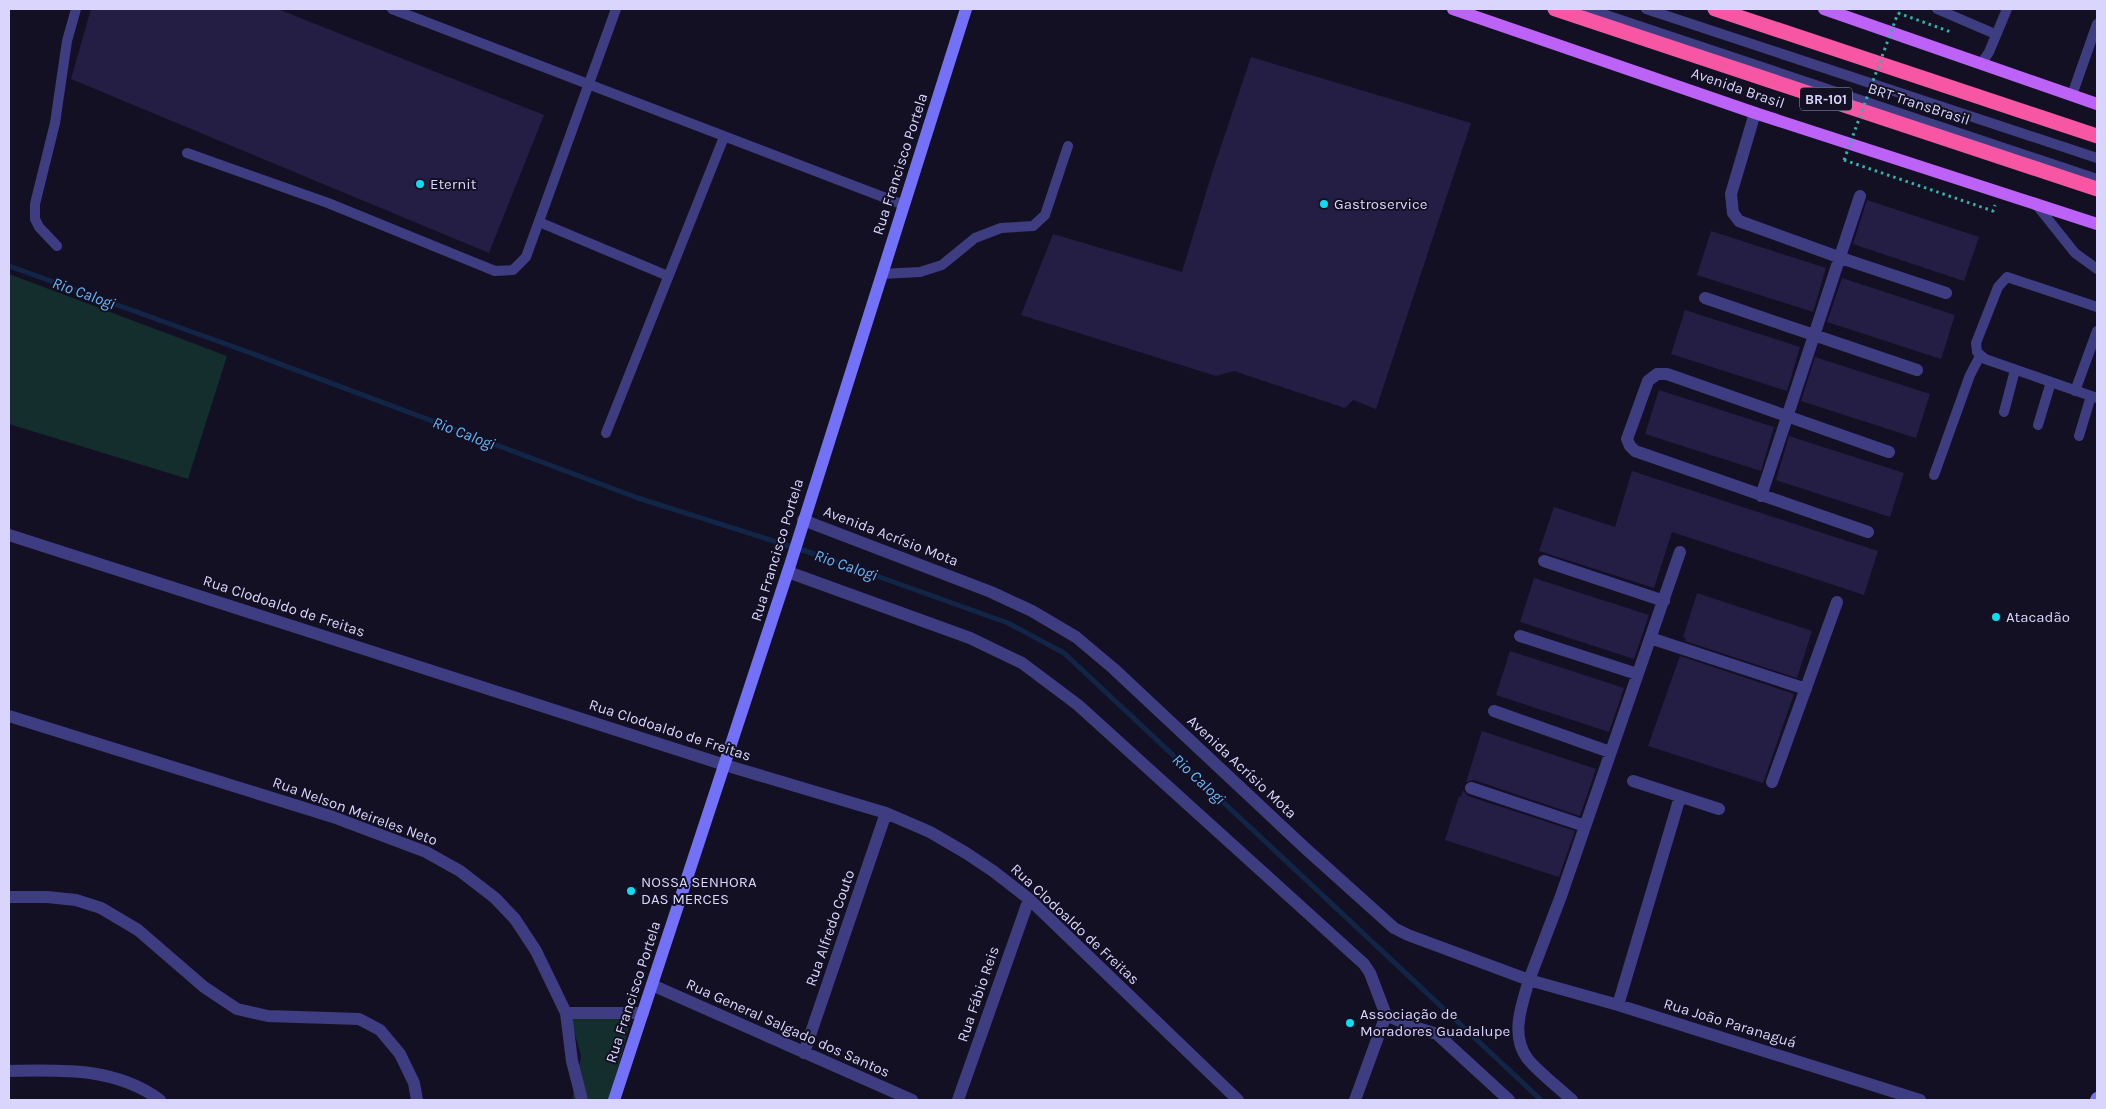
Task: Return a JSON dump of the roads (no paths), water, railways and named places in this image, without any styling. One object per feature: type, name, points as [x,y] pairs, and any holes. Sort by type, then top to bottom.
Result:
[{"type":"highway","name":"Avenida Brasil","points":[[1555,9],[2097,189]]},
{"type":"highway","points":[[1715,9],[2097,136]]},
{"type":"main road","name":"Avenida Brasil","points":[[1453,9],[1755,112],[2097,224]]},
{"type":"main road","points":[[1824,9],[2097,104]]},
{"type":"street","name":"Rua Francisco Portela","points":[[614,1100],[789,568],[966,9]]},
{"type":"street","points":[[1755,112],[1731,194],[1733,213],[1739,220],[1841,258],[1946,293]]},
{"type":"street","points":[[1761,496],[1860,196]]},
{"type":"street","points":[[1705,298],[1917,370]]},
{"type":"street","points":[[1868,532],[1635,451],[1627,439],[1648,381],[1657,374],[1667,374],[1889,452]]},
{"type":"street","name":"Avenida Acrísio Mota","points":[[802,524],[991,592],[1032,612],[1076,637],[1394,928],[1529,980]]},
{"type":"street","name":"Rua Clodoaldo de Freitas","points":[[9,535],[725,765],[886,813],[930,832],[966,852],[1029,899],[1238,1100]]},
{"type":"street","points":[[1572,1100],[1527,1058],[1518,1038],[1519,1015],[1529,980],[1561,896],[1680,552]]},
{"type":"street","points":[[1544,561],[1664,600]]},
{"type":"street","points":[[789,568],[970,638],[1022,663],[1078,705],[1364,964],[1370,973],[1386,1015],[1355,1100]]},
{"type":"street","points":[[1772,782],[1837,602]]},
{"type":"street","points":[[1520,636],[1637,674]]},
{"type":"street","points":[[1650,638],[1806,689]]},
{"type":"street","points":[[1494,710],[1610,752]]},
{"type":"street","name":"Rua Nelson Meireles Neto","points":[[9,716],[333,817],[426,852],[460,871],[495,898],[515,919],[536,951],[566,1012],[572,1061],[582,1100]]},
{"type":"street","points":[[1633,781],[1719,809]]},
{"type":"street","points":[[1471,788],[1585,826]]},
{"type":"street","points":[[1618,1005],[1680,797]]},
{"type":"street","name":"Rua Alfredo Couto","points":[[804,1053],[886,813]]},
{"type":"street","points":[[9,897],[47,897],[76,900],[102,908],[138,930],[204,987],[237,1009],[268,1016],[359,1019],[380,1030],[400,1054],[414,1084],[417,1100]]},
{"type":"street","name":"Rua Fábio Reis","points":[[958,1100],[1029,899]]},
{"type":"street","name":"Rua João Paranaguá","points":[[1529,980],[1618,1005],[1920,1100]]},
{"type":"street","name":"Rua General Salgado dos Santos","points":[[652,985],[912,1100]]},
{"type":"street","points":[[566,1012],[643,1013]]},
{"type":"street","points":[[1386,1015],[1411,1026],[1437,1034],[1509,1100]]},
{"type":"street","points":[[9,1071],[91,1072],[123,1081],[157,1099]]},
{"type":"lane","points":[[57,246],[39,227],[35,218],[35,204],[55,124],[67,41],[76,9]]},
{"type":"lane","points":[[392,9],[904,205]]},
{"type":"lane","points":[[187,153],[328,203],[495,271],[506,272],[513,270],[526,257],[616,9]]},
{"type":"lane","name":"BRT TransBrasil","points":[[1588,9],[2097,179]]},
{"type":"lane","name":"BRT TransBrasil","points":[[1646,9],[2097,158]]},
{"type":"lane","points":[[1937,9],[1996,34]]},
{"type":"lane","points":[[1981,64],[1989,52],[2006,9]]},
{"type":"lane","points":[[2072,95],[2097,24]]},
{"type":"lane","points":[[606,433],[724,137]]},
{"type":"lane","points":[[882,274],[920,272],[942,265],[975,238],[1001,228],[1033,226],[1045,215],[1068,146]]},
{"type":"lane","points":[[2035,203],[2076,253],[2097,269]]},
{"type":"lane","points":[[539,222],[668,276]]},
{"type":"lane","points":[[1934,475],[1970,375],[1980,356],[1976,343],[1998,287],[2007,277],[2097,307]]},
{"type":"lane","points":[[2075,391],[2097,331]]},
{"type":"lane","points":[[1980,356],[2094,397],[2079,436]]},
{"type":"lane","points":[[2004,412],[2015,370]]},
{"type":"lane","points":[[2038,425],[2051,382]]},
{"type":"waterway","name":"Rio Calogi","points":[[9,266],[248,352],[638,498],[821,556],[1008,623],[1064,653],[1541,1100]]},
{"type":"place","name":"Eternit","points":[[420,184]]},
{"type":"place","name":"Gastroservice","points":[[1324,204]]},
{"type":"place","name":"Atacadão","points":[[1996,617]]},
{"type":"place","name":"NOSSA SENHORA DAS MERCES","points":[[631,891]]},
{"type":"place","name":"Associação de Moradores Guadalupe","points":[[1350,1023]]}]
